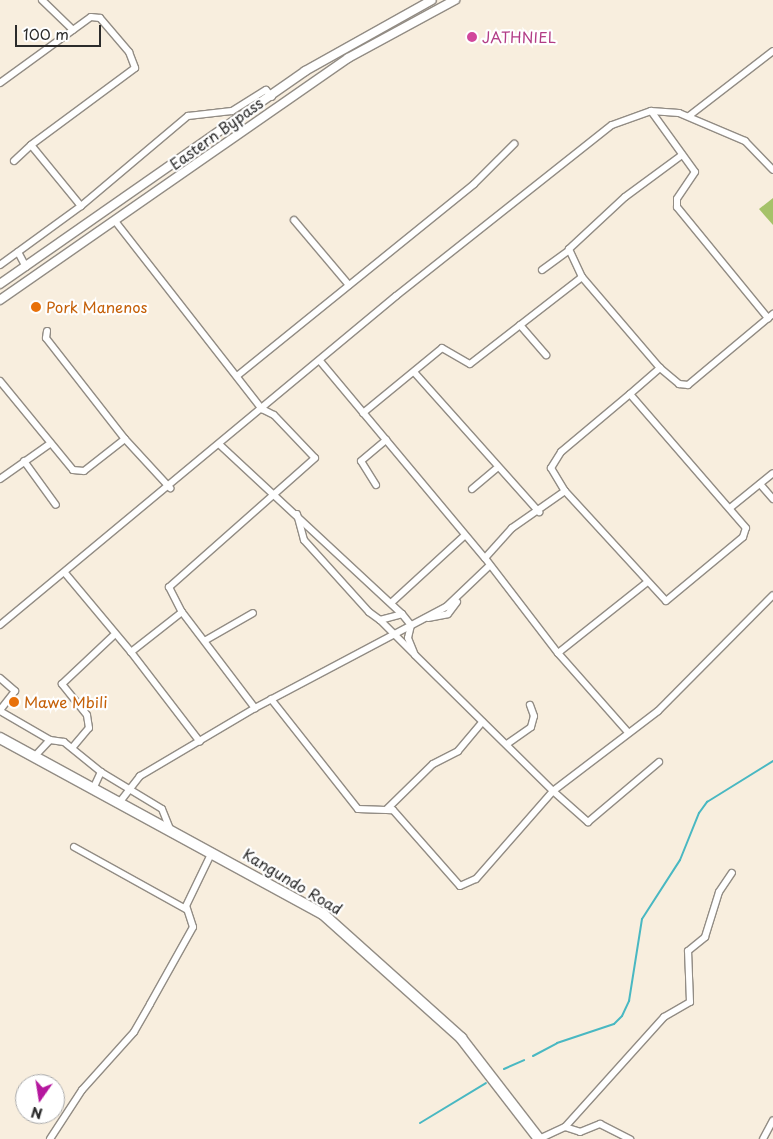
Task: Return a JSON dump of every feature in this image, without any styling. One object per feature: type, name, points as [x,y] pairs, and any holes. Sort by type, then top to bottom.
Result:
[{"type":"highway","name":"Kangundo Road","points":[[0,738],[298,898],[352,937],[481,1060],[539,1139]]},
{"type":"main road","name":"Eastern Bypass","points":[[0,284],[272,97],[305,71],[432,0]]},
{"type":"main road","name":"Eastern Bypass","points":[[0,300],[348,58],[455,0]]},
{"type":"main road","points":[[123,199],[131,209]]},
{"type":"street","points":[[42,0],[73,30]]},
{"type":"street","points":[[0,83],[91,17],[100,18],[136,65],[30,145],[14,161]]},
{"type":"street","points":[[689,116],[773,51]]},
{"type":"street","points":[[0,265],[81,206],[188,116],[232,111],[266,90],[272,97]]},
{"type":"street","points":[[568,251],[582,277],[660,368],[679,384],[688,385],[770,316],[677,207],[677,199],[695,176],[682,154],[651,111]]},
{"type":"street","points":[[0,625],[170,488],[262,409],[588,139],[612,125],[651,111],[689,116],[744,141],[773,170]]},
{"type":"street","points":[[237,376],[474,184],[514,144]]},
{"type":"street","points":[[30,145],[81,206]]},
{"type":"street","points":[[542,270],[568,251],[625,197],[682,154]]},
{"type":"street","points":[[294,220],[349,285]]},
{"type":"street","points":[[114,221],[262,409],[274,415],[315,458],[172,582],[169,592],[255,708]]},
{"type":"street","points":[[18,252],[26,267]]},
{"type":"street","points":[[363,413],[445,348],[463,364],[470,364],[582,277]]},
{"type":"street","points":[[520,325],[546,355]]},
{"type":"street","points":[[47,331],[46,338],[126,439],[170,488]]},
{"type":"street","points":[[320,361],[463,537],[485,558],[488,566],[558,652],[628,732]]},
{"type":"street","points":[[630,394],[746,528],[743,537],[670,600],[662,600],[646,583],[565,491],[554,475],[555,458],[660,368]]},
{"type":"street","points":[[414,372],[496,469],[539,512]]},
{"type":"street","points":[[0,381],[51,443],[78,472],[126,439]]},
{"type":"street","points":[[376,486],[361,461],[386,440]]},
{"type":"street","points":[[0,479],[51,443]]},
{"type":"street","points":[[220,445],[297,514],[391,603],[411,625]]},
{"type":"street","points":[[24,461],[56,505]]},
{"type":"street","points":[[472,489],[496,469]]},
{"type":"street","points":[[730,508],[773,473]]},
{"type":"street","points":[[760,484],[773,499]]},
{"type":"street","points":[[485,558],[512,528],[539,512],[565,491]]},
{"type":"street","points":[[297,514],[304,540],[396,637],[482,722],[507,744],[582,820],[591,822],[659,762]]},
{"type":"street","points":[[391,603],[463,537]]},
{"type":"street","points":[[119,803],[129,787],[255,708],[396,637],[411,625],[459,599],[488,566]]},
{"type":"street","points":[[64,573],[113,636],[130,652],[200,742]]},
{"type":"street","points":[[558,652],[646,583]]},
{"type":"street","points":[[271,699],[358,809],[370,813],[387,809],[393,810],[460,886],[476,879],[552,791],[658,710],[773,595]]},
{"type":"street","points":[[130,652],[182,612]]},
{"type":"street","points":[[206,640],[253,613]]},
{"type":"street","points":[[380,620],[402,614]]},
{"type":"street","points":[[411,625],[408,638],[415,655]]},
{"type":"street","points":[[72,748],[89,728],[87,715],[62,684],[113,636]]},
{"type":"street","points":[[0,678],[15,691],[0,710],[50,740],[72,748],[101,772],[129,787],[162,809],[171,831]]},
{"type":"street","points":[[507,744],[531,727],[534,716],[530,705]]},
{"type":"street","points":[[387,809],[433,764],[458,751],[482,722]]},
{"type":"street","points":[[35,756],[50,740]]},
{"type":"street","points":[[93,789],[101,772]]},
{"type":"street","points":[[50,1139],[85,1086],[134,1032],[193,927],[186,909],[74,847]]},
{"type":"street","points":[[186,909],[212,852]]},
{"type":"street","points":[[539,1139],[566,1127],[664,1017],[690,1002],[688,951],[706,937],[720,892],[732,873]]},
{"type":"street","points":[[763,1139],[773,1120]]},
{"type":"street","points":[[566,1127],[580,1132],[603,1124],[630,1139]]},
{"type":"green space","points":[[773,198],[773,225],[759,209]]},
{"type":"waterway","points":[[533,1056],[557,1043],[614,1024],[622,1016],[629,1001],[642,919],[680,860],[699,813],[707,802],[773,761]]},
{"type":"waterway","points":[[504,1069],[524,1060]]},
{"type":"waterway","points":[[420,1123],[486,1083]]},
{"type":"place","name":"JATHNIEL","points":[[472,37]]},
{"type":"place","name":"Pork Manenos","points":[[36,307]]},
{"type":"place","name":"Mawe Mbili","points":[[14,702]]}]
